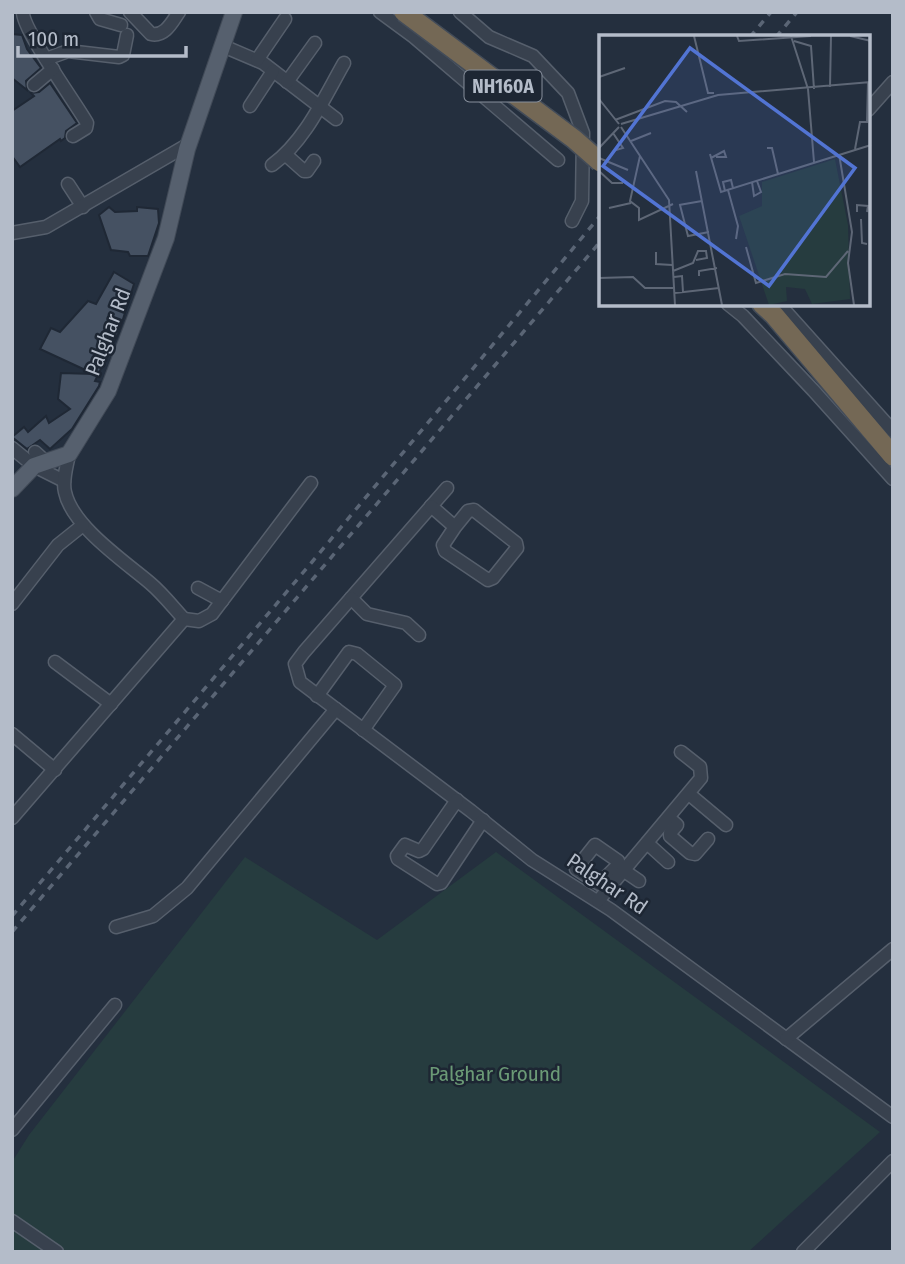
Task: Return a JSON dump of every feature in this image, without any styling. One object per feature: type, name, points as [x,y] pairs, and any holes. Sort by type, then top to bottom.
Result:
[{"type":"highway","name":"NH160A","points":[[404,12],[574,139],[599,161]]},
{"type":"highway","points":[[764,306],[893,456]]},
{"type":"main road","name":"Palghar Rd","points":[[69,454],[108,391],[166,238],[189,144],[234,12]]},
{"type":"main road","points":[[12,489],[38,460],[69,454]]},
{"type":"street","points":[[23,12],[22,19],[31,37],[87,123],[86,128],[73,136]]},
{"type":"street","points":[[34,85],[50,64],[68,51],[119,57],[123,55],[124,30],[100,19],[96,12]]},
{"type":"street","points":[[131,12],[151,34],[156,35],[164,33],[179,12]]},
{"type":"street","points":[[380,12],[414,37],[558,159]]},
{"type":"street","points":[[460,12],[489,37],[533,56],[568,93],[583,133],[582,201],[572,221]]},
{"type":"street","points":[[257,60],[285,19]]},
{"type":"street","points":[[288,82],[315,43]]},
{"type":"street","points":[[223,46],[257,60],[336,119]]},
{"type":"street","points":[[272,165],[286,155],[344,63]]},
{"type":"street","points":[[250,106],[274,71]]},
{"type":"street","points":[[870,108],[893,82]]},
{"type":"street","points":[[12,233],[46,227],[189,144]]},
{"type":"street","points":[[286,155],[304,171],[307,171],[314,161]]},
{"type":"street","points":[[68,184],[83,206]]},
{"type":"street","points":[[730,306],[813,390],[893,479]]},
{"type":"street","points":[[781,306],[893,431]]},
{"type":"street","points":[[12,448],[38,460],[64,481],[65,494],[83,525],[152,585],[184,619],[199,621],[208,618],[222,601],[311,483]]},
{"type":"street","name":"Palghar Rd","points":[[64,481],[69,454]]},
{"type":"street","points":[[419,635],[406,623],[367,614],[351,598],[447,488]]},
{"type":"street","points":[[431,506],[455,527]]},
{"type":"street","points":[[474,510],[516,543],[517,548],[493,578],[488,580],[445,551],[443,545],[455,527],[468,511],[474,510]]},
{"type":"street","points":[[12,604],[58,545],[83,525]]},
{"type":"street","points":[[198,588],[222,601]]},
{"type":"street","name":"Palghar Rd","points":[[351,598],[295,664],[300,682],[532,859],[597,901],[893,1117]]},
{"type":"street","points":[[12,818],[184,619]]},
{"type":"street","points":[[317,695],[349,652],[356,654],[395,685],[363,730]]},
{"type":"street","points":[[55,662],[111,704]]},
{"type":"street","points":[[116,927],[153,916],[187,888],[336,709]]},
{"type":"street","points":[[12,734],[55,770]]},
{"type":"street","points":[[681,752],[700,767],[702,773],[689,793],[670,836],[690,853],[695,854],[708,839]]},
{"type":"street","points":[[689,793],[726,825]]},
{"type":"street","points":[[457,800],[424,849],[419,851],[405,845],[397,856],[398,859],[437,884],[441,883],[482,820]]},
{"type":"street","points":[[597,901],[620,868],[677,819]]},
{"type":"street","points":[[647,844],[668,862]]},
{"type":"street","points":[[620,868],[639,881]]},
{"type":"street","points":[[786,1039],[893,949]]},
{"type":"street","points":[[12,1130],[115,1005]]},
{"type":"street","points":[[803,1252],[893,1161]]},
{"type":"street","points":[[12,1221],[57,1252]]},
{"type":"green space","name":"Palghar Ground","points":[[496,852],[880,1132],[748,1252],[12,1252],[12,1162],[29,1135],[245,857],[377,940]]},
{"type":"building","points":[[12,34],[22,35],[27,49],[41,68],[26,81],[27,90],[12,78]]},
{"type":"building","points":[[50,83],[77,123],[66,131],[65,138],[20,167],[12,156],[12,111],[34,96],[31,93],[39,92]]},
{"type":"building","points":[[109,207],[115,212],[137,211],[137,207],[158,209],[159,223],[148,256],[130,256],[128,252],[111,250],[99,215]]},
{"type":"building","points":[[114,272],[134,284],[119,332],[95,381],[100,382],[99,386],[72,429],[50,449],[40,440],[27,449],[12,437],[24,427],[28,432],[46,416],[49,423],[70,409],[58,399],[61,373],[94,374],[40,349],[51,328],[60,332],[88,301],[96,304]]},
{"type":"railway","points":[[752,35],[771,12]]},
{"type":"railway","points":[[778,35],[797,12]]},
{"type":"railway","points":[[12,916],[599,217]]},
{"type":"railway","points":[[12,932],[599,243]]}]
